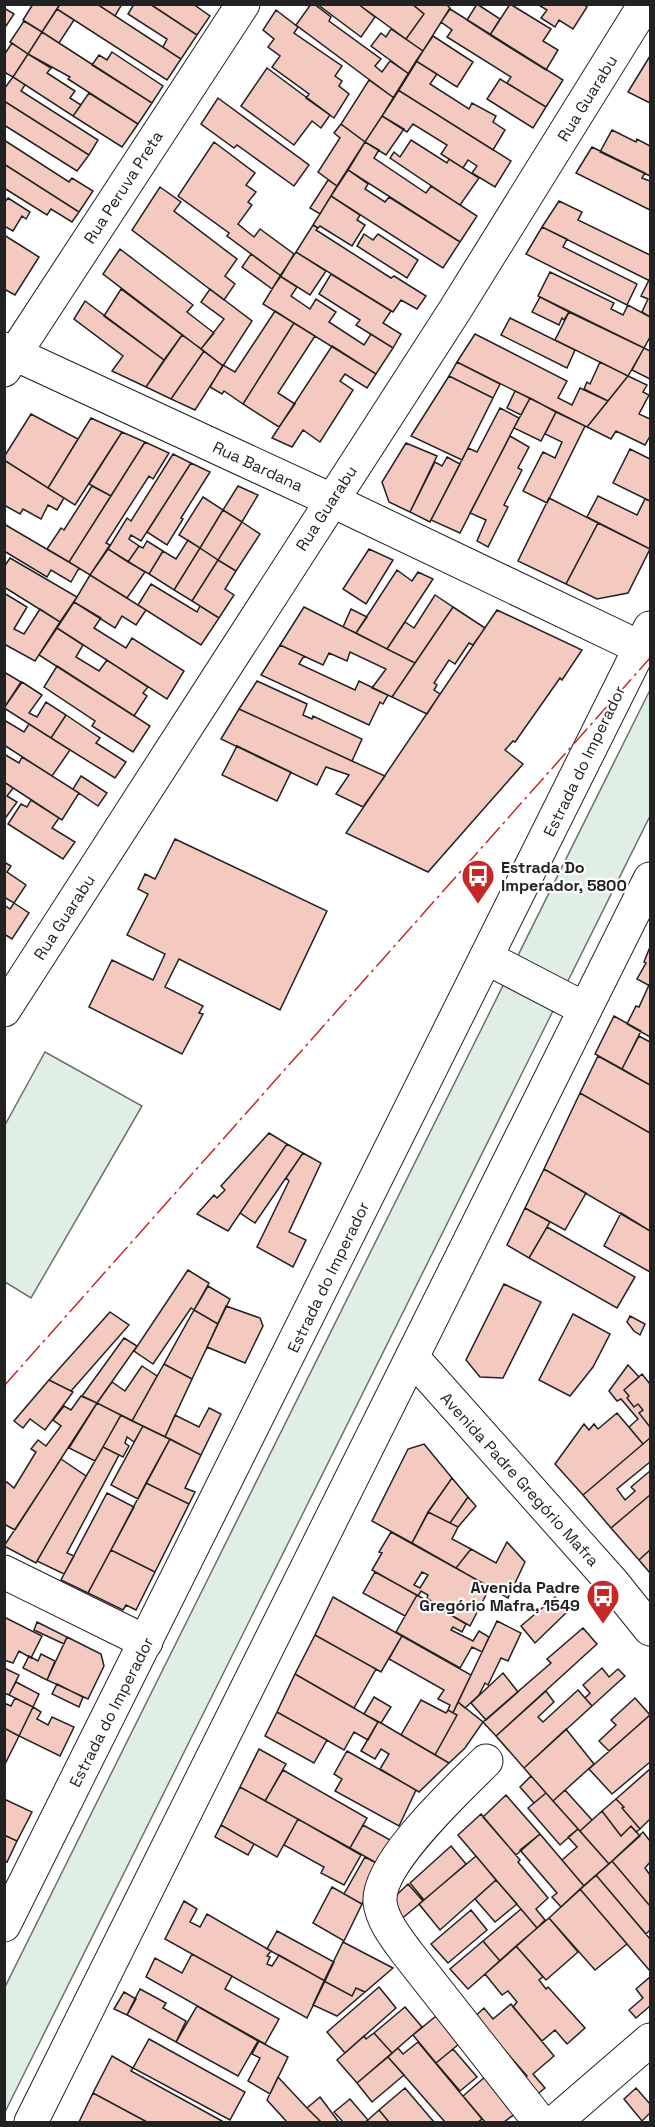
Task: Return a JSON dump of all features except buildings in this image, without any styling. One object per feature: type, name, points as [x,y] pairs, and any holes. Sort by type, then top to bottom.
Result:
[{"type":"street","name":"Rua Peruva Preta","points":[[8,357],[243,4]]},
{"type":"street","name":"Rua Guarabu","points":[[4,1010],[454,310],[645,4]]},
{"type":"street","name":"Rua Bardana","points":[[8,357],[646,638]]},
{"type":"street","name":"Estrada do Imperador","points":[[4,1925],[646,638]]},
{"type":"street","points":[[31,2122],[651,879]]},
{"type":"street","points":[[487,958],[585,1010]]},
{"type":"street","name":"Avenida Padre Gregório Mafra","points":[[412,1357],[613,1583],[651,1629]]},
{"type":"street","points":[[4,1572],[146,1642]]},
{"type":"street","points":[[486,1761],[442,1803],[413,1836],[387,1876],[381,1891],[380,1902],[390,1928],[408,1954],[540,2122]]},
{"type":"street","points":[[555,2122],[651,2040]]},
{"type":"green space","points":[[650,690],[650,816],[5,2112],[5,1987]]},
{"type":"green space","points":[[45,1052],[142,1106],[31,1298],[5,1282],[5,1125]]},
{"type":"power","points":[[4,1386],[650,658]]},
{"type":"place","name":"Estrada Do Imperador, 5800","points":[[478,905]]},
{"type":"place","name":"Avenida Padre Gregório Mafra, 1549","points":[[603,1625]]}]
